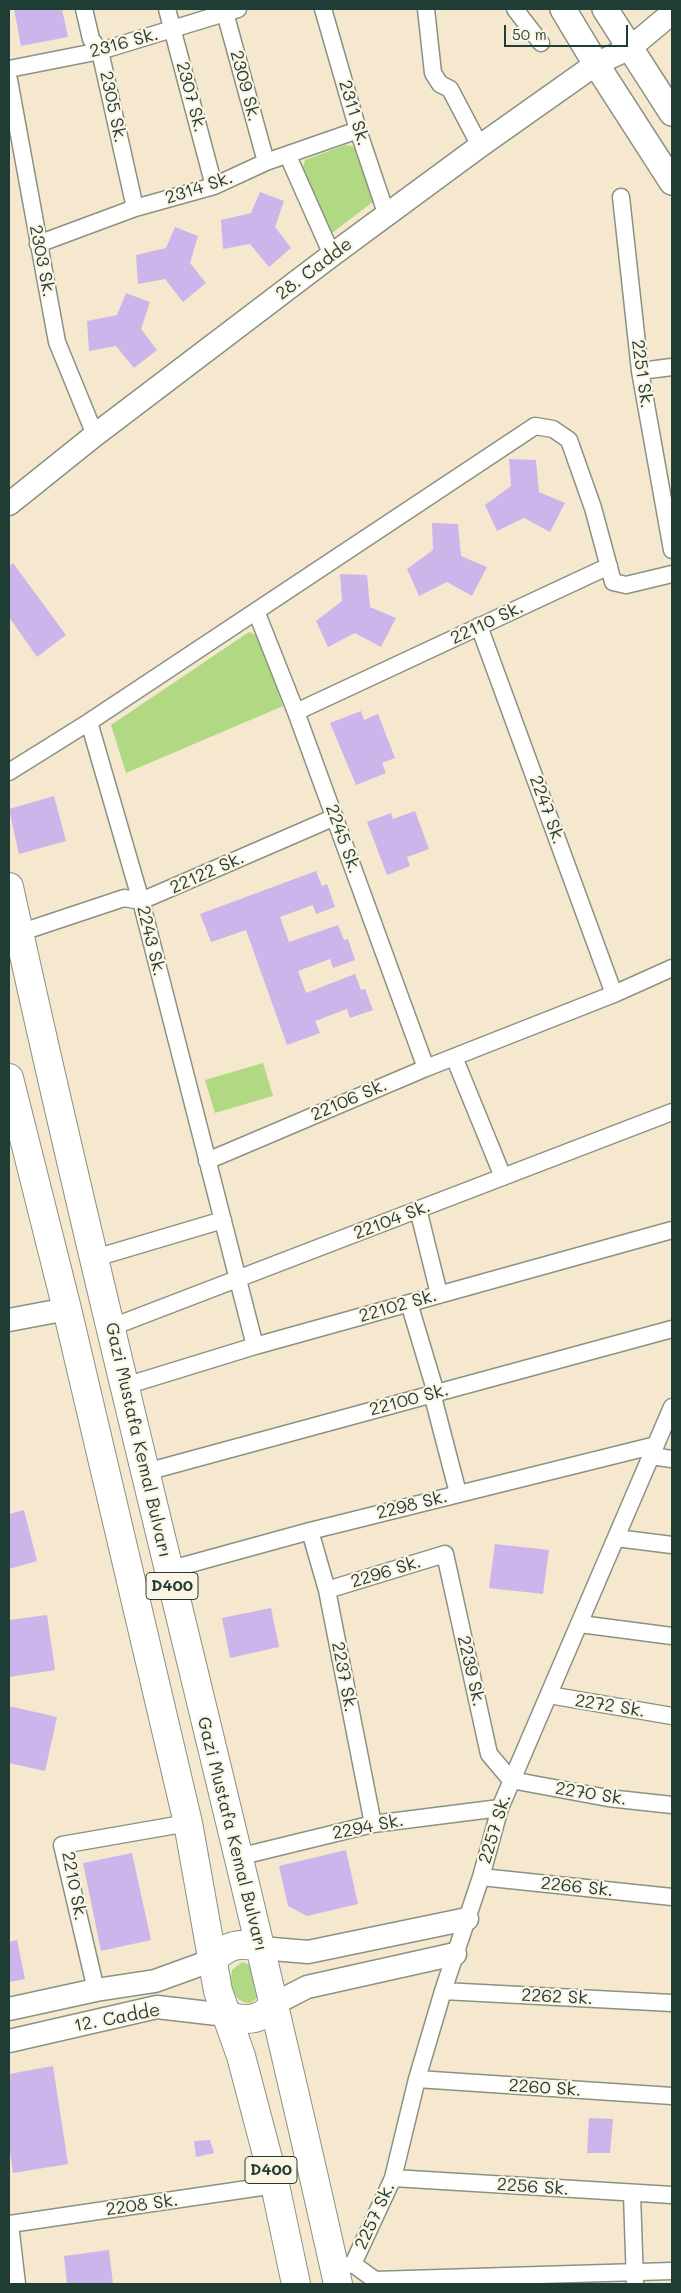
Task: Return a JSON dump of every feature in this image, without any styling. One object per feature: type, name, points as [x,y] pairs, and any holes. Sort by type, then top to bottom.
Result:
[{"type":"highway","name":"Gazi Mustafa Kemal Bulvarı","points":[[9,887],[168,1570],[274,2004],[342,2272]]},
{"type":"highway","name":"D400","points":[[9,1078],[67,1308],[188,1823],[218,1991],[241,2056],[275,2185],[296,2284]]},
{"type":"highway","points":[[213,1960],[222,1950],[232,1946],[250,1944],[261,1948]]},
{"type":"highway","points":[[226,2015],[239,2020],[250,2020],[268,2012],[274,2004]]},
{"type":"main road","points":[[563,9],[672,182]]},
{"type":"main road","points":[[604,9],[672,113]]},
{"type":"street","name":"2305 Sk.","points":[[84,9],[91,40],[100,51],[135,208]]},
{"type":"street","name":"2307 Sk.","points":[[167,9],[214,186]]},
{"type":"street","name":"2311 Sk.","points":[[323,9],[358,130],[387,216]]},
{"type":"street","points":[[426,9],[433,73],[440,84],[450,89],[480,146]]},
{"type":"street","points":[[515,9],[541,42]]},
{"type":"street","name":"2316 Sk.","points":[[9,68],[100,51],[174,30],[229,10]]},
{"type":"street","name":"2309 Sk.","points":[[229,10],[266,162]]},
{"type":"street","name":"28. Cadde","points":[[9,504],[95,435],[332,255],[480,146],[596,64],[630,48],[672,12]]},
{"type":"street","name":"2303 Sk.","points":[[9,80],[57,342],[95,435]]},
{"type":"street","name":"2314 Sk.","points":[[38,244],[135,208],[214,186],[266,162],[288,156],[358,130]]},
{"type":"street","points":[[288,156],[332,255]]},
{"type":"street","name":"2251 Sk.","points":[[621,196],[640,371],[672,550]]},
{"type":"street","points":[[640,371],[672,367]]},
{"type":"street","points":[[9,772],[88,722],[535,426],[553,429],[569,440],[593,508],[613,582],[626,585],[672,574]]},
{"type":"street","name":"22110 Sk.","points":[[296,712],[608,566]]},
{"type":"street","name":"2245 Sk.","points":[[256,611],[296,712],[426,1068]]},
{"type":"street","name":"2247 Sk.","points":[[479,626],[614,994]]},
{"type":"street","name":"2243 Sk.","points":[[88,722],[141,901],[207,1161]]},
{"type":"street","name":"22122 Sk.","points":[[19,933],[124,898],[141,901],[335,817]]},
{"type":"street","name":"22106 Sk.","points":[[207,1161],[426,1068],[614,994],[672,968]]},
{"type":"street","points":[[454,1057],[503,1177]]},
{"type":"street","name":"22104 Sk.","points":[[112,1328],[672,1112]]},
{"type":"street","points":[[207,1161],[255,1346]]},
{"type":"street","points":[[418,1210],[439,1294]]},
{"type":"street","points":[[94,1258],[222,1220]]},
{"type":"street","name":"22102 Sk.","points":[[125,1386],[255,1346],[672,1230]]},
{"type":"street","points":[[409,1303],[436,1393],[434,1401],[458,1493]]},
{"type":"street","points":[[9,1320],[67,1308]]},
{"type":"street","name":"22100 Sk.","points":[[146,1472],[672,1329]]},
{"type":"street","name":"2257 Sk.","points":[[342,2272],[394,2178],[417,2079],[443,1990],[481,1877],[500,1808],[672,1407]]},
{"type":"street","points":[[654,1451],[672,1459]]},
{"type":"street","name":"2298 Sk.","points":[[168,1570],[458,1493],[654,1451]]},
{"type":"street","name":"2237 Sk.","points":[[310,1531],[327,1590],[373,1824]]},
{"type":"street","points":[[616,1538],[672,1545]]},
{"type":"street","name":"2296 Sk.","points":[[327,1590],[445,1554]]},
{"type":"street","name":"2239 Sk.","points":[[445,1554],[489,1754],[511,1780]]},
{"type":"street","points":[[580,1624],[672,1636]]},
{"type":"street","name":"2272 Sk.","points":[[549,1696],[672,1716]]},
{"type":"street","name":"2270 Sk.","points":[[511,1780],[608,1798],[672,1805]]},
{"type":"street","name":"2294 Sk.","points":[[238,1857],[373,1824],[500,1808]]},
{"type":"street","name":"2210 Sk.","points":[[96,1990],[62,1845],[188,1823]]},
{"type":"street","name":"2266 Sk.","points":[[481,1877],[672,1897]]},
{"type":"street","points":[[261,1948],[308,1952],[467,1919]]},
{"type":"street","points":[[274,2004],[307,1987],[455,1954]]},
{"type":"street","name":"12. Cadde","points":[[9,2009],[96,1990],[155,1981],[213,1960]]},
{"type":"street","name":"2262 Sk.","points":[[443,1990],[672,2003]]},
{"type":"street","name":"12. Cadde","points":[[9,2041],[158,2007],[226,2015]]},
{"type":"street","name":"2260 Sk.","points":[[417,2079],[672,2096]]},
{"type":"street","name":"2256 Sk.","points":[[394,2178],[672,2195]]},
{"type":"street","name":"2208 Sk.","points":[[10,2224],[275,2185]]},
{"type":"street","points":[[632,2194],[635,2278]]},
{"type":"street","points":[[10,2224],[17,2284]]},
{"type":"street","points":[[342,2272],[376,2280],[635,2278],[672,2271]]},
{"type":"green space","points":[[345,145],[352,146],[358,152],[374,201],[332,233],[328,230],[302,170],[305,160]]},
{"type":"green space","points":[[249,632],[258,636],[283,706],[126,773],[111,725]]},
{"type":"green space","points":[[263,1063],[273,1096],[215,1113],[205,1080]]},
{"type":"green space","points":[[242,1962],[253,1966],[259,1997],[250,2003],[240,2000],[236,1996],[231,1981],[232,1970]]},
{"type":"building","points":[[14,9],[62,9],[68,37],[21,46]]},
{"type":"building","points":[[260,192],[284,201],[275,227],[291,248],[269,267],[250,244],[223,249],[221,220],[251,213]]},
{"type":"building","points":[[175,227],[198,236],[190,263],[206,283],[183,302],[165,279],[138,284],[136,255],[166,248]]},
{"type":"building","points":[[126,293],[150,302],[141,329],[157,350],[134,368],[116,346],[89,351],[87,321],[117,315]]},
{"type":"building","points":[[509,459],[536,460],[539,492],[565,503],[550,532],[524,518],[497,531],[485,505],[511,486]]},
{"type":"building","points":[[432,523],[458,524],[461,556],[487,567],[472,596],[447,582],[419,596],[407,569],[433,550]]},
{"type":"building","points":[[13,563],[66,635],[37,657],[9,617],[9,567]]},
{"type":"building","points":[[340,574],[367,575],[370,607],[396,618],[381,647],[355,633],[328,647],[316,621],[342,601]]},
{"type":"building","points":[[361,711],[364,720],[378,714],[395,758],[382,763],[386,773],[356,785],[330,723]]},
{"type":"building","points":[[54,796],[66,841],[19,854],[9,809]]},
{"type":"building","points":[[415,811],[429,849],[407,857],[410,866],[387,875],[367,822],[391,813],[393,819]]},
{"type":"building","points":[[316,871],[322,886],[327,884],[335,907],[316,914],[313,905],[280,917],[289,942],[338,925],[344,940],[348,939],[355,960],[333,968],[330,959],[298,971],[306,993],[355,974],[361,990],[365,989],[373,1010],[350,1018],[347,1009],[315,1021],[320,1033],[287,1045],[246,930],[211,942],[200,914]]},
{"type":"building","points":[[24,1510],[37,1561],[9,1569],[9,1514]]},
{"type":"building","points":[[495,1544],[549,1550],[543,1594],[489,1588]]},
{"type":"building","points":[[271,1608],[279,1647],[230,1658],[222,1618]]},
{"type":"building","points":[[47,1615],[55,1670],[9,1677],[9,1620]]},
{"type":"building","points":[[9,1706],[57,1717],[45,1771],[9,1763]]},
{"type":"building","points":[[346,1850],[358,1904],[307,1916],[288,1906],[279,1866]]},
{"type":"building","points":[[132,1853],[151,1940],[101,1951],[83,1863]]},
{"type":"building","points":[[17,1940],[25,1979],[9,1982],[9,1942]]},
{"type":"building","points":[[53,2066],[68,2164],[13,2173],[9,2144],[9,2074]]},
{"type":"building","points":[[589,2118],[613,2119],[610,2153],[587,2153]]},
{"type":"building","points":[[210,2140],[214,2153],[196,2157],[194,2141]]},
{"type":"building","points":[[109,2250],[113,2284],[67,2284],[64,2256]]}]
